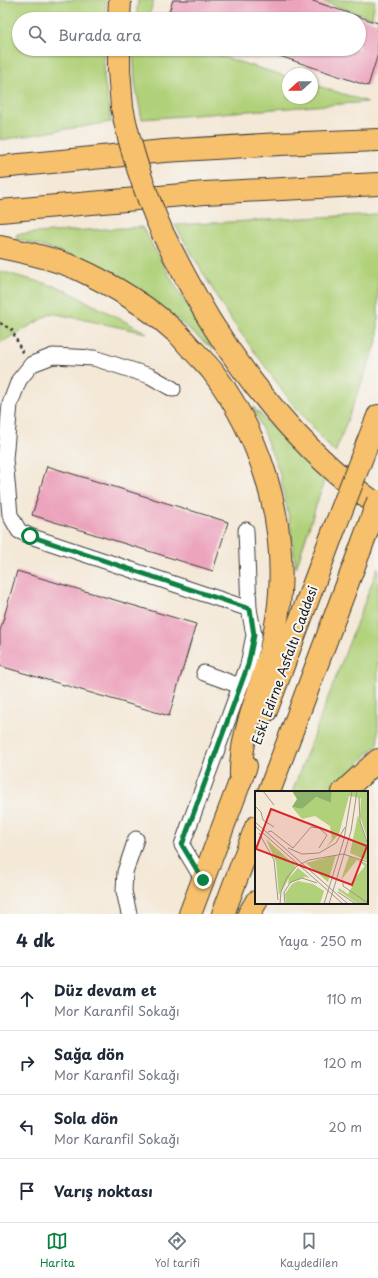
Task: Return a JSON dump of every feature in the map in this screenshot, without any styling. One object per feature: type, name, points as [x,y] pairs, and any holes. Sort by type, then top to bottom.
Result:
[{"type":"highway","points":[[119,12],[120,0]]},
{"type":"highway","points":[[119,56],[122,107],[128,137],[138,171],[149,202],[163,234],[198,300],[214,327],[270,403],[303,440],[326,462],[362,494],[378,505]]},
{"type":"highway","points":[[0,167],[164,151],[378,140]]},
{"type":"highway","points":[[0,212],[197,193],[378,184]]},
{"type":"highway","points":[[304,187],[352,198],[378,199]]},
{"type":"highway","points":[[0,247],[21,251],[75,268],[106,283],[159,318],[177,333],[212,371],[229,395],[255,444],[268,483],[276,518],[280,547],[280,593],[277,623],[242,745],[240,767],[241,779]]},
{"type":"highway","name":"Eski Edirne Asfaltı Caddesi","points":[[190,914],[378,416]]},
{"type":"highway","points":[[269,791],[378,501]]},
{"type":"highway","points":[[344,791],[378,760]]},
{"type":"highway","points":[[223,914],[255,830]]},
{"type":"highway","points":[[249,914],[255,904]]},
{"type":"street","points":[[173,389],[150,376],[94,358],[53,356],[32,364],[19,380],[10,404],[5,459],[10,515],[19,530],[30,536],[250,609]]},
{"type":"street","points":[[203,880],[182,845],[248,665],[254,635],[250,609],[246,530]]},
{"type":"street","points":[[204,673],[240,686]]},
{"type":"street","points":[[129,914],[124,891],[125,872],[136,839]]},
{"type":"path","points":[[0,323],[12,330],[22,352],[19,380]]},
{"type":"green space","points":[[0,0],[106,0],[105,12],[12,12],[12,56],[104,56],[104,78],[111,122],[0,140]]},
{"type":"green space","points":[[138,0],[154,0],[150,12],[137,12]]},
{"type":"green space","points":[[318,0],[375,0],[372,18],[366,16],[366,12],[354,12]]},
{"type":"green space","points":[[133,56],[220,56],[282,75],[282,104],[318,104],[318,86],[368,102],[142,119],[135,84]]},
{"type":"green space","points":[[378,214],[378,339],[335,453],[291,402],[227,314],[175,225]]},
{"type":"green space","points":[[142,227],[214,350],[137,288],[109,272],[75,257],[16,239],[17,234]]},
{"type":"green space","points":[[0,271],[61,288],[147,333],[52,313],[0,343]]},
{"type":"green space","points":[[253,407],[324,481],[296,568],[290,523],[279,471]]},
{"type":"green space","points":[[378,567],[378,745],[368,753],[335,791],[292,791]]},
{"type":"building","points":[[173,0],[310,0],[345,12],[169,12]]},
{"type":"building","points":[[366,19],[378,23],[378,54],[368,86],[280,56],[366,56]]},
{"type":"building","points":[[47,466],[228,522],[213,571],[32,515]]},
{"type":"building","points":[[17,571],[196,624],[169,716],[0,666],[0,631]]},
{"type":"route","points":[[30,536],[250,609],[254,635],[248,665],[182,845],[203,880]]}]
